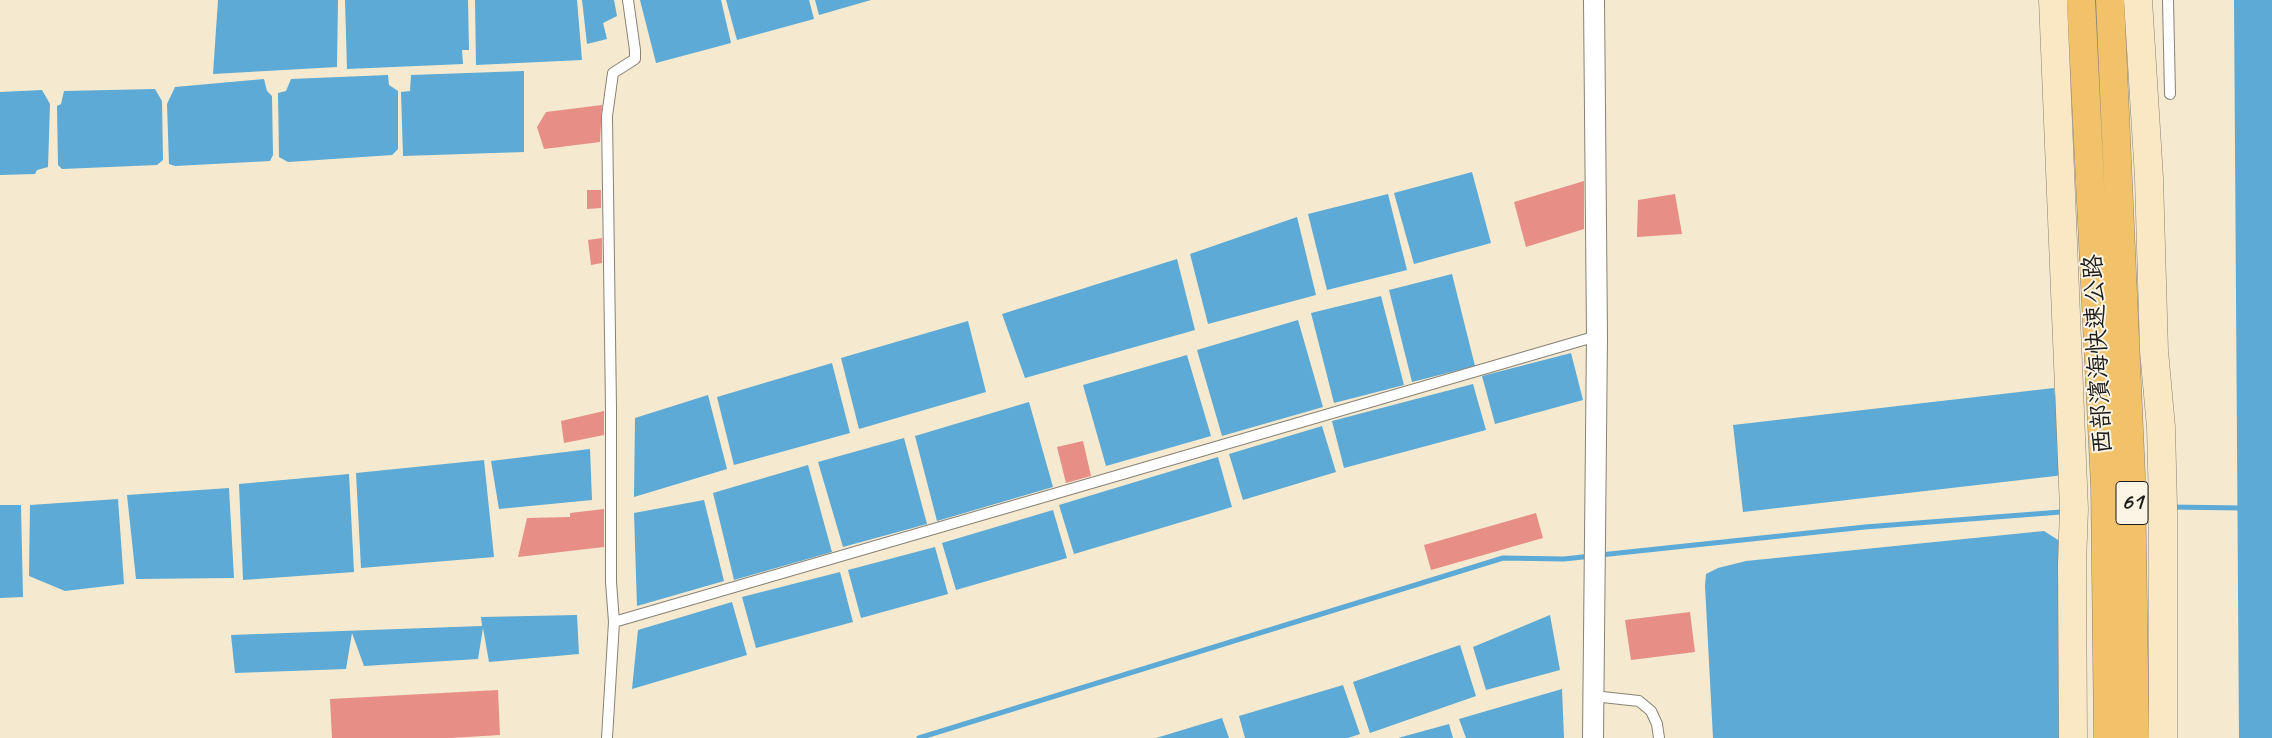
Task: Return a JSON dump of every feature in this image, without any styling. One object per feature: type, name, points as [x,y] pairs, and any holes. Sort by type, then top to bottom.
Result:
[{"type":"highway","name":"西部濱海快速公路","points":[[2081,0],[2105,488],[2108,738]]},
{"type":"highway","name":"西部濱海快速公路","points":[[2110,0],[2131,475],[2135,738]]},
{"type":"street","points":[[1593,738],[1597,336],[1594,0]]},
{"type":"street","points":[[2053,0],[2074,509],[2072,564],[2073,738]]},
{"type":"street","points":[[2138,0],[2148,158],[2154,351],[2161,426],[2163,738]]},
{"type":"lane","points":[[607,738],[614,622],[610,553],[611,409],[607,196],[608,116],[612,73],[635,59],[628,0]]},
{"type":"lane","points":[[2168,0],[2170,94]]},
{"type":"lane","points":[[614,622],[1597,336]]},
{"type":"lane","points":[[1593,696],[1639,701],[1651,711],[1657,724],[1658,738]]},
{"type":"water","points":[[218,0],[338,0],[337,67],[213,74]]},
{"type":"water","points":[[345,0],[468,0],[469,50],[462,50],[463,64],[347,69]]},
{"type":"water","points":[[475,0],[577,0],[582,60],[476,65]]},
{"type":"water","points":[[582,0],[614,0],[617,16],[603,23],[607,39],[587,44]]},
{"type":"water","points":[[640,0],[721,0],[731,43],[656,63]]},
{"type":"water","points":[[726,0],[809,0],[814,19],[737,40]]},
{"type":"water","points":[[815,0],[871,0],[819,15]]},
{"type":"water","points":[[2234,0],[2272,0],[2272,738],[2239,738]]},
{"type":"water","points":[[524,71],[524,152],[403,156],[401,92],[410,91],[411,75]]},
{"type":"water","points":[[388,75],[389,85],[398,91],[398,149],[392,155],[288,162],[279,157],[278,93],[286,91],[291,79]]},
{"type":"water","points":[[264,79],[267,91],[272,96],[273,155],[270,161],[175,166],[169,164],[167,104],[175,87]]},
{"type":"water","points":[[155,89],[162,101],[163,160],[157,165],[62,169],[58,165],[57,106],[61,104],[64,91]]},
{"type":"water","points":[[42,90],[50,104],[48,167],[37,170],[35,174],[0,175],[0,92]]},
{"type":"water","points":[[1472,172],[1491,243],[1414,264],[1394,193]]},
{"type":"water","points":[[1388,194],[1407,270],[1327,290],[1308,214]]},
{"type":"water","points":[[1297,217],[1316,295],[1208,324],[1190,254]]},
{"type":"water","points":[[1177,259],[1195,330],[1025,378],[1002,314]]},
{"type":"water","points":[[1452,274],[1475,366],[1412,382],[1389,290]]},
{"type":"water","points":[[1381,296],[1404,385],[1334,403],[1311,313]]},
{"type":"water","points":[[1298,320],[1323,407],[1222,436],[1197,350]]},
{"type":"water","points":[[968,321],[986,392],[859,429],[841,358]]},
{"type":"water","points":[[1571,353],[1583,400],[1495,424],[1482,376]]},
{"type":"water","points":[[1187,355],[1211,436],[1106,466],[1083,385]]},
{"type":"water","points":[[832,363],[850,433],[734,465],[717,397]]},
{"type":"water","points":[[1473,384],[1486,430],[1344,468],[1332,421]]},
{"type":"water","points":[[2054,388],[2064,475],[1743,512],[1733,425]]},
{"type":"water","points":[[708,395],[727,469],[634,497],[635,418]]},
{"type":"water","points":[[1029,402],[1053,487],[937,521],[915,436]]},
{"type":"water","points":[[1322,426],[1336,472],[1243,500],[1229,454]]},
{"type":"water","points":[[904,438],[927,524],[843,547],[818,462]]},
{"type":"water","points":[[590,449],[592,500],[499,509],[491,461]]},
{"type":"water","points":[[1218,457],[1232,507],[1074,554],[1059,505]]},
{"type":"water","points":[[484,460],[494,557],[361,568],[356,473]]},
{"type":"water","points":[[808,465],[832,552],[734,580],[713,493]]},
{"type":"water","points":[[349,474],[354,572],[243,580],[239,484]]},
{"type":"water","points":[[229,488],[234,578],[136,579],[127,495]]},
{"type":"water","points":[[118,499],[124,584],[65,591],[29,576],[30,505]]},
{"type":"water","points":[[704,500],[724,581],[637,606],[634,513]]},
{"type":"water","points":[[0,505],[21,505],[23,597],[0,598]]},
{"type":"water","points":[[1053,510],[1067,558],[956,590],[942,543]]},
{"type":"water","points":[[2044,531],[2072,549],[2075,738],[1713,738],[1705,586],[1706,574],[1718,568],[1746,561]]},
{"type":"water","points":[[935,547],[948,594],[861,618],[848,570]]},
{"type":"water","points":[[840,572],[853,622],[756,648],[742,597]]},
{"type":"water","points":[[732,602],[747,655],[632,689],[638,630]]},
{"type":"water","points":[[577,615],[579,654],[489,662],[483,628],[478,659],[364,666],[352,633],[346,669],[235,673],[231,635],[482,626],[481,617]]},
{"type":"water","points":[[1550,615],[1560,670],[1486,690],[1473,647]]},
{"type":"water","points":[[1460,645],[1476,696],[1370,733],[1353,682]]},
{"type":"water","points":[[1343,685],[1360,734],[1348,738],[1245,738],[1239,716]]},
{"type":"water","points":[[1562,689],[1564,738],[1466,738],[1459,719]]},
{"type":"water","points":[[1222,718],[1229,738],[1156,738]]},
{"type":"water","points":[[1449,724],[1453,738],[1398,738]]},
{"type":"building","points":[[602,105],[600,142],[544,149],[537,127],[546,112]]},
{"type":"building","points":[[1584,181],[1584,229],[1526,247],[1514,202]]},
{"type":"building","points":[[587,190],[601,190],[601,208],[587,209]]},
{"type":"building","points":[[1675,194],[1682,234],[1637,237],[1638,200]]},
{"type":"building","points":[[602,238],[602,263],[591,265],[588,240]]},
{"type":"building","points":[[604,411],[604,435],[564,443],[561,421]]},
{"type":"building","points":[[1083,441],[1091,476],[1066,483],[1057,447]]},
{"type":"building","points":[[604,509],[604,547],[518,557],[527,518],[570,517],[570,513]]},
{"type":"building","points":[[1536,513],[1543,538],[1431,570],[1424,545]]},
{"type":"building","points":[[1690,612],[1695,652],[1631,660],[1625,620]]},
{"type":"building","points":[[498,690],[500,735],[450,738],[332,738],[330,699]]},
{"type":"waterway","points":[[2170,507],[2242,508]]},
{"type":"waterway","points":[[1600,555],[1865,527],[2061,512]]},
{"type":"waterway","points":[[919,738],[1503,558],[1564,559],[1592,556]]}]
